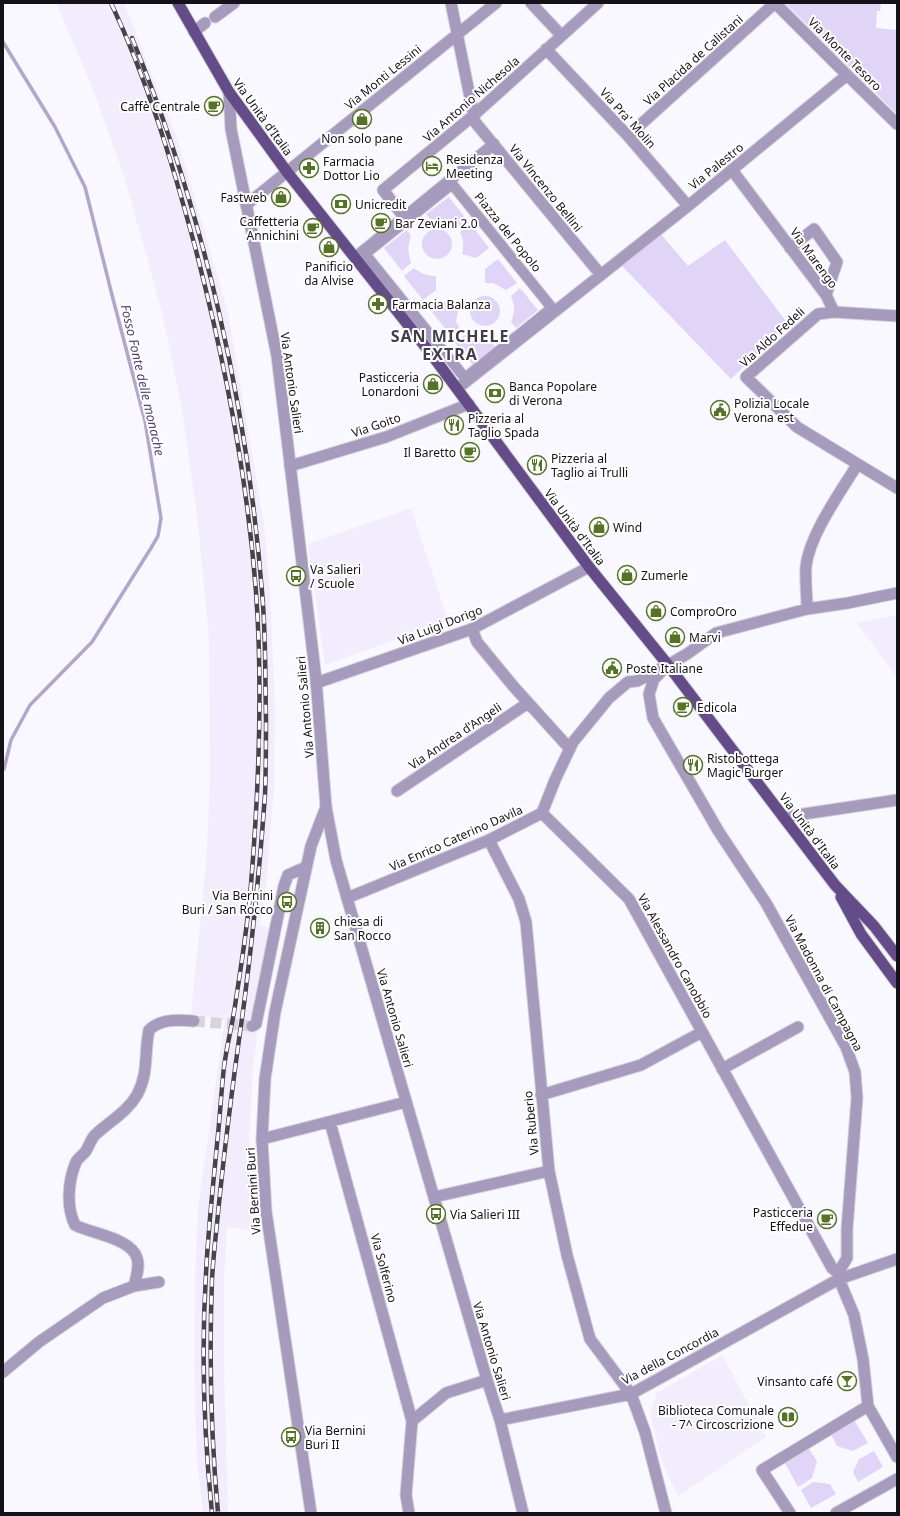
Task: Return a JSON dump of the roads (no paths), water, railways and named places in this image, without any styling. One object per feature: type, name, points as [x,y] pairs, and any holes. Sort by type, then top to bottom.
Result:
[{"type":"main road","name":"Via Unità d'Italia","points":[[178,3],[229,92],[287,172],[356,257],[458,388],[589,568],[668,666],[835,886],[874,926],[897,956]]},
{"type":"main road","name":"Via Unità d'Italia","points":[[835,886],[861,934],[897,983]]},
{"type":"street","points":[[215,17],[234,3]]},
{"type":"street","name":"Via Vincenzo Bellini","points":[[451,3],[475,122],[601,275]]},
{"type":"street","name":"Via Monti Lessini","points":[[246,205],[496,3]]},
{"type":"street","points":[[531,3],[561,35]]},
{"type":"street","name":"Via Antonio Nichesola","points":[[404,217],[383,190],[474,115],[598,3]]},
{"type":"street","name":"Via Monte Tesoro","points":[[775,3],[897,124]]},
{"type":"street","name":"Via Placida de Calistani","points":[[628,136],[775,3]]},
{"type":"street","points":[[194,32],[206,23]]},
{"type":"street","name":"Via Pra' Molin","points":[[546,49],[628,136],[688,206]]},
{"type":"street","name":"Via Palestro","points":[[601,275],[688,206],[847,75]]},
{"type":"street","name":"Via Antonio Salieri","points":[[229,92],[231,128],[276,356],[316,683],[326,807],[336,860],[487,1380],[500,1420],[523,1513]]},
{"type":"street","points":[[356,257],[494,144]]},
{"type":"street","name":"Via Marengo","points":[[732,170],[826,295],[834,312]]},
{"type":"street","name":"Piazza del Popolo","points":[[452,184],[552,308],[465,378],[365,254],[452,184]]},
{"type":"street","points":[[790,248],[814,229],[837,262],[826,295]]},
{"type":"street","points":[[458,388],[601,275]]},
{"type":"street","points":[[834,312],[897,316]]},
{"type":"street","name":"Via Aldo Fedeli","points":[[834,312],[818,314],[746,377],[797,427],[897,488]]},
{"type":"street","name":"Via Goito","points":[[290,466],[386,437],[470,404]]},
{"type":"street","points":[[807,609],[806,566],[810,547],[816,533],[857,465]]},
{"type":"street","name":"Via Luigi Dorigo","points":[[316,683],[472,629],[589,568]]},
{"type":"street","points":[[668,666],[716,633],[807,609],[848,603],[897,593]]},
{"type":"street","points":[[472,629],[477,642],[528,703],[570,749]]},
{"type":"street","name":"Via Enrico Caterino Davila","points":[[347,898],[489,840],[542,813],[555,780],[573,742],[609,698],[627,683],[637,681],[668,666]]},
{"type":"street","name":"Via Madonna di Campagna","points":[[668,666],[654,679],[649,694],[652,718],[718,832],[766,903],[846,1048],[855,1072],[857,1098],[847,1229],[847,1258],[838,1276]]},
{"type":"street","name":"Via Andrea d'Angeli","points":[[397,792],[528,703]]},
{"type":"street","points":[[784,817],[897,800]]},
{"type":"street","name":"Via Bernini Buri","points":[[311,1513],[267,1219],[262,1139],[265,1079],[275,1012],[311,846],[326,807]]},
{"type":"street","name":"Via Alessandro Canobbio","points":[[542,813],[629,899],[832,1268],[838,1276]]},
{"type":"street","name":"Via Ruberio","points":[[489,840],[519,899],[526,922],[549,1171],[567,1255],[590,1339],[631,1394],[645,1432],[666,1513]]},
{"type":"street","points":[[252,1026],[256,1024],[284,886],[288,875],[306,868]]},
{"type":"street","points":[[134,1286],[138,1270],[137,1258],[131,1248],[118,1241],[75,1225],[71,1218],[68,1197],[70,1187],[76,1161],[86,1150],[94,1136],[129,1107],[137,1094],[144,1078],[149,1030],[156,1024],[167,1020],[194,1021]]},
{"type":"street","points":[[722,1069],[798,1027]]},
{"type":"street","points":[[541,1095],[641,1065],[702,1032]]},
{"type":"street","points":[[262,1139],[406,1102]]},
{"type":"street","name":"Via Solferino","points":[[330,1122],[412,1421],[406,1495],[409,1513]]},
{"type":"street","points":[[434,1197],[549,1171]]},
{"type":"street","name":"Via della Concordia","points":[[500,1420],[631,1394],[838,1276],[897,1259]]},
{"type":"street","points":[[838,1276],[854,1315],[863,1359],[868,1406],[897,1457]]},
{"type":"street","points":[[3,1372],[39,1342],[103,1298],[134,1286],[159,1282]]},
{"type":"street","points":[[412,1421],[446,1393],[487,1380]]},
{"type":"street","points":[[790,1513],[762,1470],[868,1406]]},
{"type":"street","points":[[836,1513],[897,1479]]},
{"type":"waterway","name":"Fosso Fonte delle monache","points":[[3,42],[55,127],[85,187],[145,421],[161,518],[158,536],[92,642],[30,705],[11,740],[4,769]]},
{"type":"tunnel","points":[[194,1021],[252,1026]]},
{"type":"railway","points":[[111,3],[136,61],[158,121],[186,213],[205,286],[233,416],[247,504],[256,592],[260,701],[254,848],[245,942],[224,1067],[209,1225],[204,1304],[204,1394],[212,1513]]},
{"type":"railway","points":[[132,38],[158,104],[181,172],[201,240],[218,310],[233,380],[245,450],[255,521],[263,608],[266,728],[263,821],[259,873],[244,1004],[233,1082],[212,1280],[211,1397],[218,1513]]},
{"type":"place","name":"Caffè Centrale","points":[[214,106]]},
{"type":"place","name":"Non solo pane","points":[[362,119]]},
{"type":"place","name":"Residenza Meeting","points":[[432,166]]},
{"type":"place","name":"Farmacia Dottor Lio","points":[[309,168]]},
{"type":"place","name":"Fastweb","points":[[281,197]]},
{"type":"place","name":"Unicredit","points":[[341,204]]},
{"type":"place","name":"Bar Zeviani 2.0","points":[[381,223]]},
{"type":"place","name":"Caffetteria Annichini","points":[[313,228]]},
{"type":"place","name":"Panificio da Alvise","points":[[329,247]]},
{"type":"place","name":"Farmacia Balanza","points":[[378,304]]},
{"type":"place","name":"Pasticceria Lonardoni","points":[[433,384]]},
{"type":"place","name":"Banca Popolare di Verona","points":[[495,393]]},
{"type":"place","name":"Polizia Locale Verona est","points":[[720,410]]},
{"type":"place","name":"Pizzeria al Taglio Spada","points":[[454,425]]},
{"type":"place","name":"Il Baretto","points":[[470,452]]},
{"type":"place","name":"Pizzeria al Taglio ai Trulli","points":[[537,465]]},
{"type":"place","name":"Wind","points":[[599,527]]},
{"type":"place","name":"Zumerle","points":[[627,575]]},
{"type":"place","name":"Va Salieri / Scuole","points":[[296,576]]},
{"type":"place","name":"ComproOro","points":[[656,611]]},
{"type":"place","name":"Marvi","points":[[675,637]]},
{"type":"place","name":"Poste Italiane","points":[[612,668]]},
{"type":"place","name":"Edicola","points":[[683,707]]},
{"type":"place","name":"Ristobottega Magic Burger","points":[[693,765]]},
{"type":"place","name":"Via Bernini Buri / San Rocco","points":[[287,902]]},
{"type":"place","name":"chiesa di San Rocco","points":[[320,928]]},
{"type":"place","name":"Via Salieri III","points":[[436,1214]]},
{"type":"place","name":"Pasticceria Effedue","points":[[827,1219]]},
{"type":"place","name":"Vinsanto café","points":[[847,1381]]},
{"type":"place","name":"Biblioteca Comunale - 7^ Circoscrizione","points":[[788,1417]]},
{"type":"place","name":"Via Bernini Buri II","points":[[291,1437]]},
{"type":"district","name":"SAN MICHELE EXTRA","points":[[450,345]]}]
